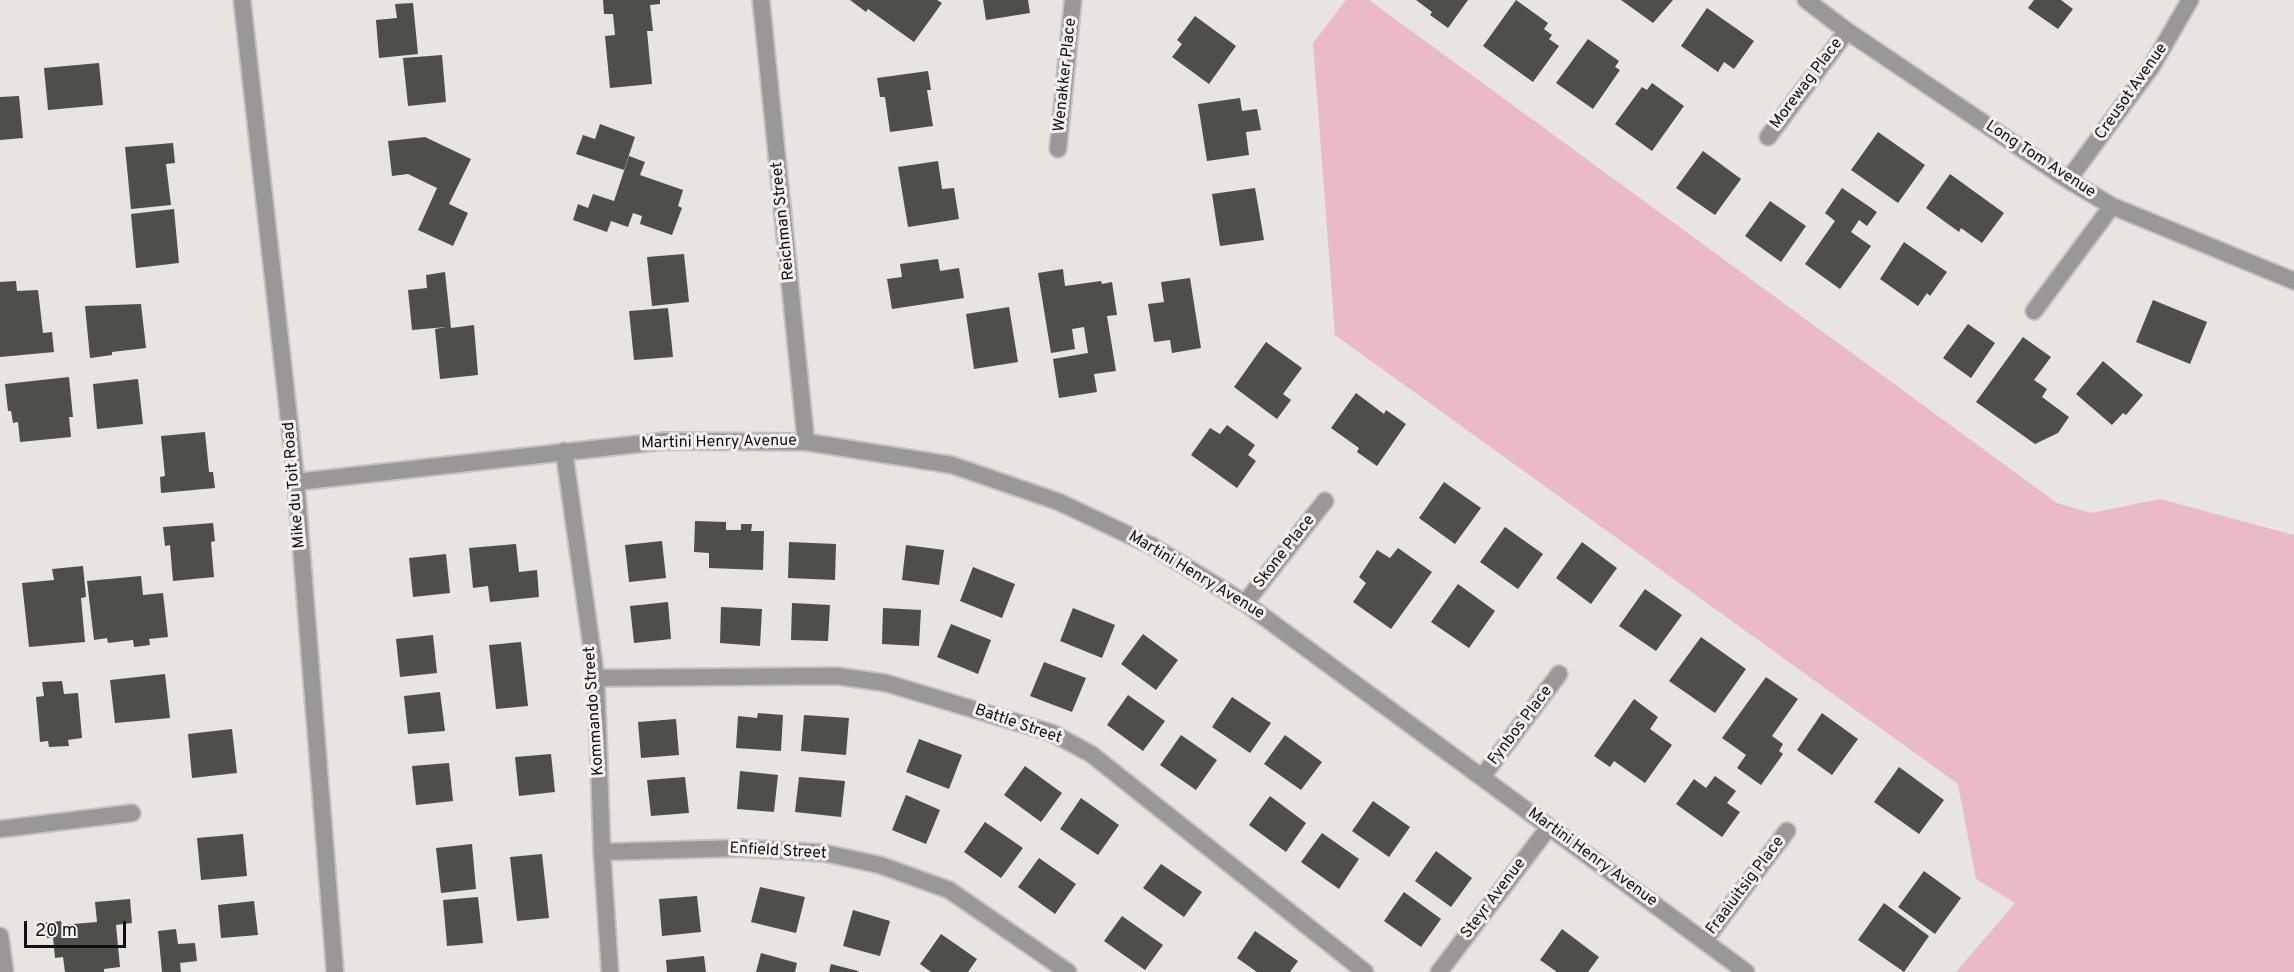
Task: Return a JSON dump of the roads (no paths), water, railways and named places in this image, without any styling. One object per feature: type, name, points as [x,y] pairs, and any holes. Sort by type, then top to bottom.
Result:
[{"type":"street","name":"Mike du Toit Road","points":[[242,0],[296,482],[335,972]]},
{"type":"street","name":"Reichman Street","points":[[761,0],[806,442]]},
{"type":"street","name":"Wenakker Place","points":[[1058,149],[1073,0]]},
{"type":"street","name":"Long Tom Avenue","points":[[1806,0],[1847,31],[2068,180],[2112,206],[2294,281]]},
{"type":"street","name":"Creusot Avenue","points":[[2068,180],[2152,66],[2190,0]]},
{"type":"street","name":"Morewag Place","points":[[1767,137],[1847,31]]},
{"type":"street","points":[[2034,311],[2112,206]]},
{"type":"street","name":"Martini Henry Avenue","points":[[296,482],[665,441],[806,442],[952,465],[1059,502],[1152,546],[1245,603],[1705,940],[1737,969]]},
{"type":"street","name":"Kommando Street","points":[[564,451],[596,678],[602,852],[610,972]]},
{"type":"street","name":"Skone Place","points":[[1245,603],[1325,501]]},
{"type":"street","name":"Fynbos Place","points":[[1482,777],[1559,674]]},
{"type":"street","name":"Battle Street","points":[[596,678],[837,676],[886,683],[1052,733],[1091,754],[1365,972]]},
{"type":"street","points":[[0,829],[132,813]]},
{"type":"street","name":"Steyr Avenue","points":[[1439,972],[1549,827]]},
{"type":"street","name":"Fraaiuitsig Place","points":[[1705,940],[1787,831]]},
{"type":"street","name":"Enfield Street","points":[[602,852],[740,848],[824,853],[880,865],[949,890],[1068,972]]},
{"type":"street","points":[[0,936],[5,972]]}]
